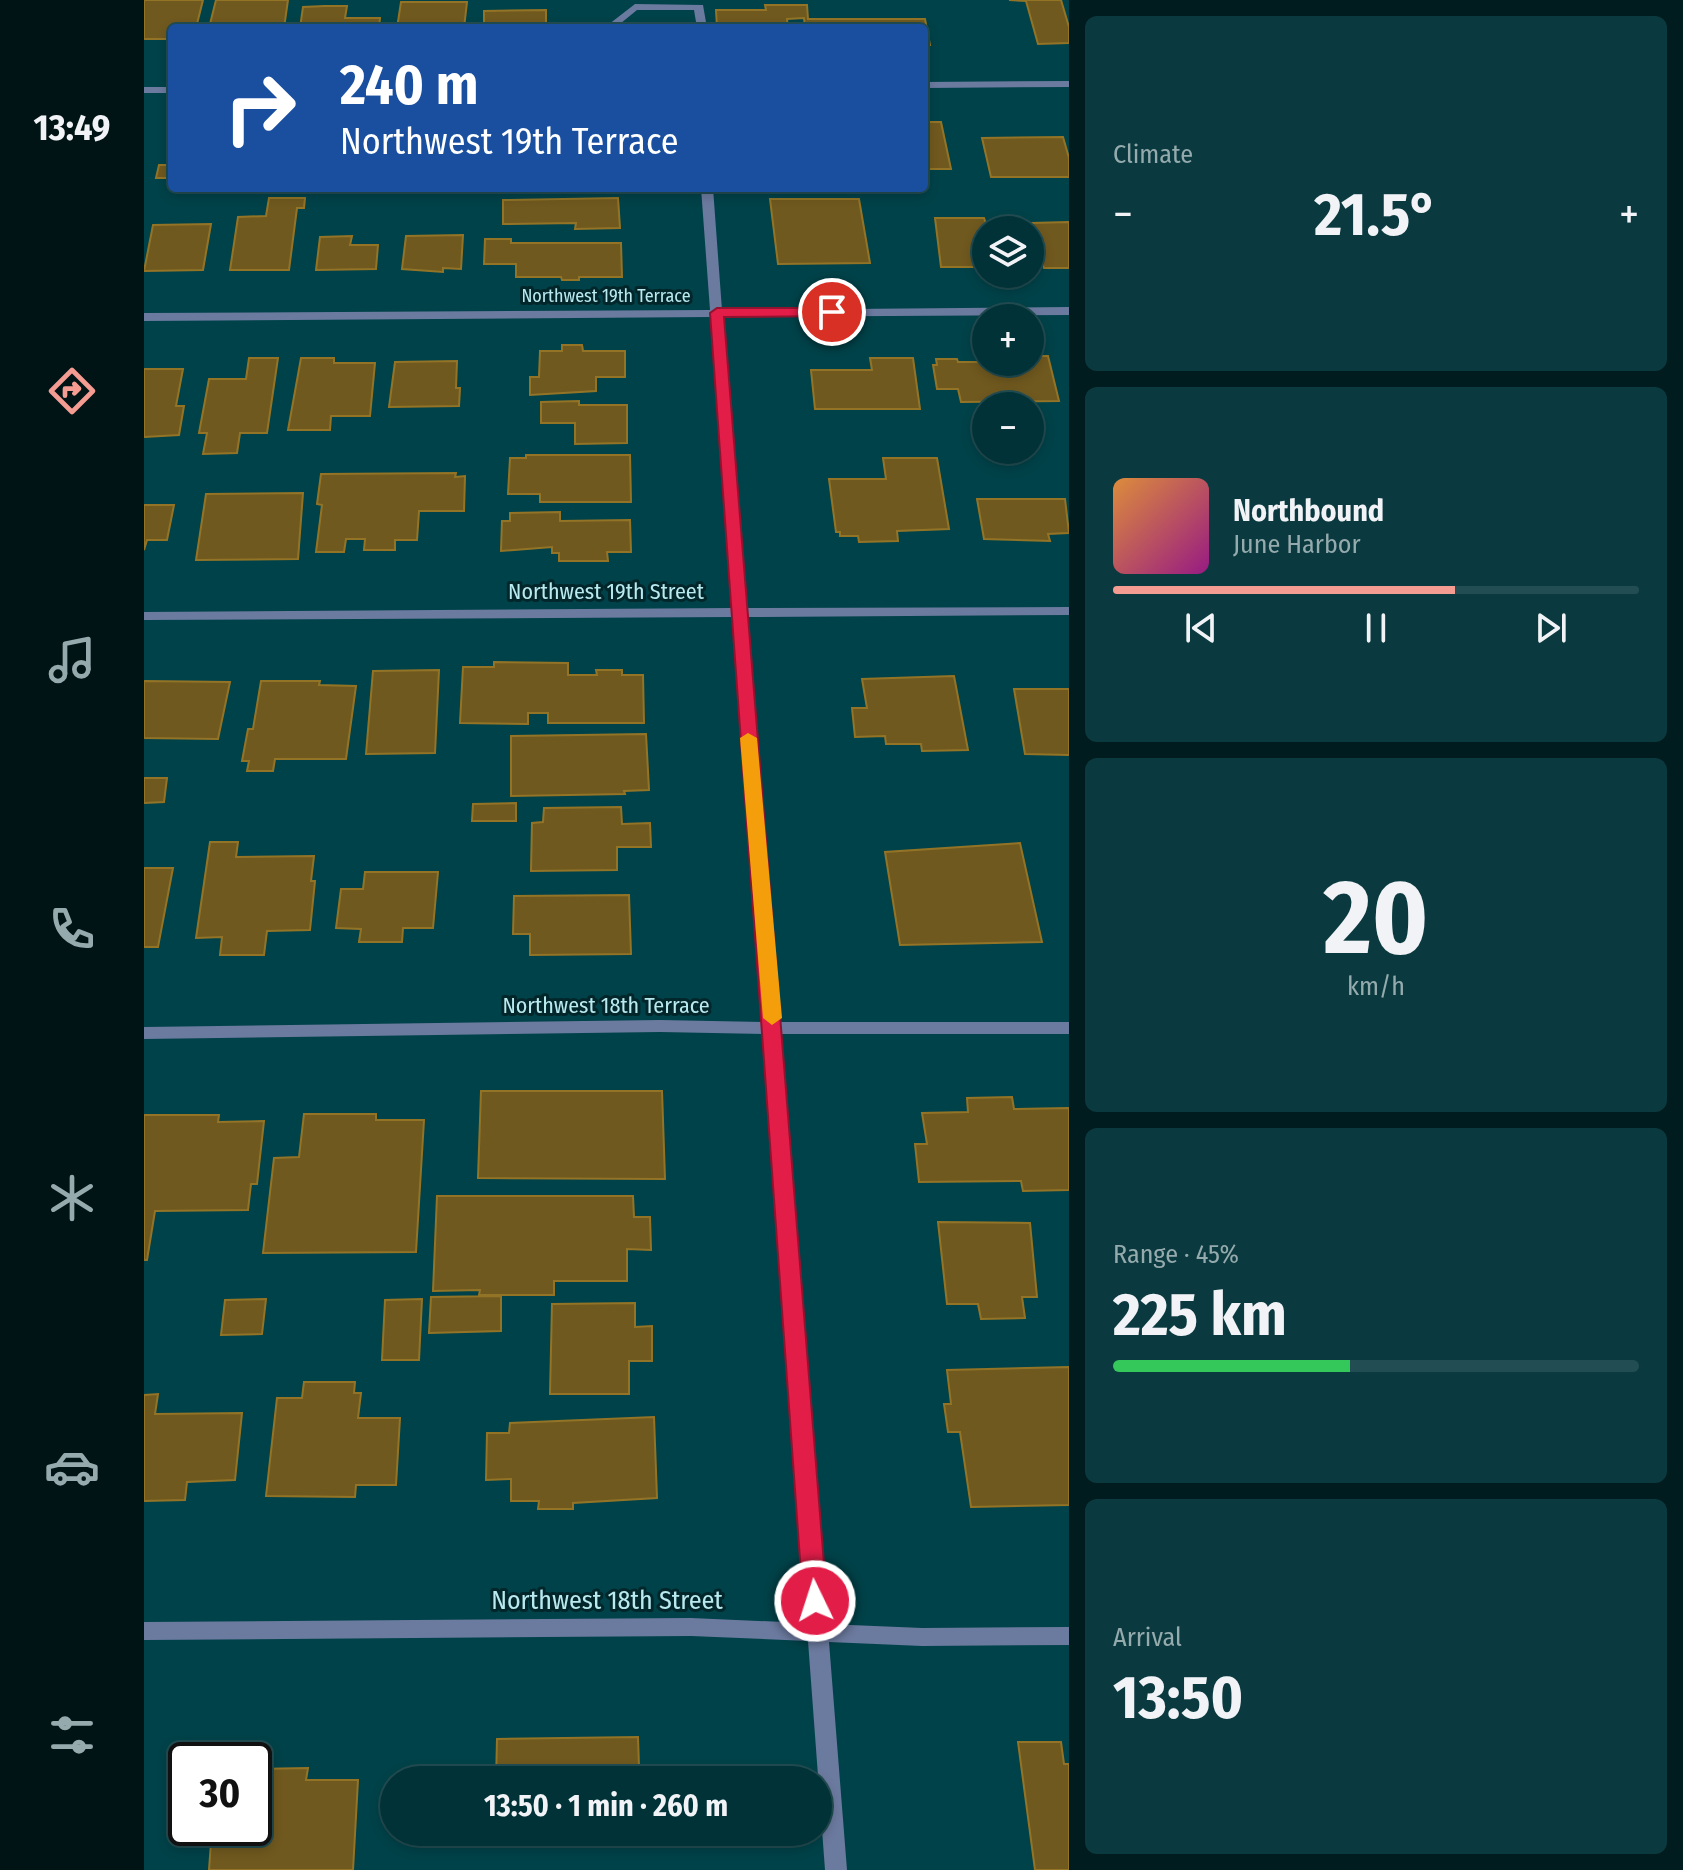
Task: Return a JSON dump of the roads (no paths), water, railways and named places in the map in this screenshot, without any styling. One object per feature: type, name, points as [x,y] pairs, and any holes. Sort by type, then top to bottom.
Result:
[{"type":"street","points":[[614,24],[635,7],[699,7],[701,24]]},
{"type":"street","points":[[928,85],[1069,84]]},
{"type":"street","points":[[144,90],[168,90]]},
{"type":"street","points":[[707,192],[737,613],[773,1027],[836,1870]]},
{"type":"street","name":"Northwest 19th Terrace","points":[[144,317],[1069,311]]},
{"type":"street","name":"Northwest 19th Street","points":[[144,616],[1069,611]]},
{"type":"street","name":"Northwest 18th Terrace","points":[[144,1033],[660,1026],[1069,1028]]},
{"type":"street","name":"Northwest 18th Street","points":[[144,1631],[691,1627],[922,1637],[1069,1636]]}]
